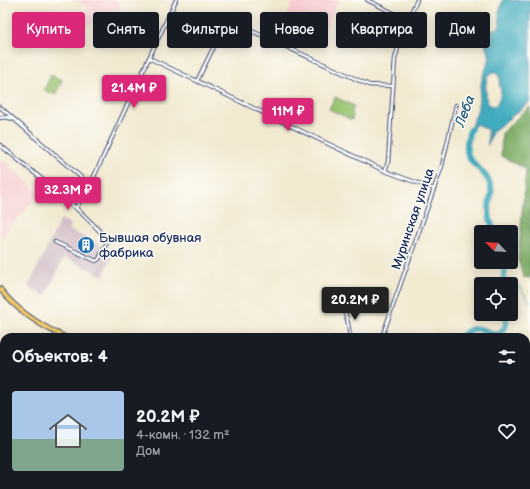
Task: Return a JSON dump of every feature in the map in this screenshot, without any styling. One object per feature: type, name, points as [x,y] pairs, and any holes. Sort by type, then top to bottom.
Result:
[{"type":"main road","points":[[0,289],[16,307],[57,333]]},
{"type":"street","points":[[76,208],[90,185],[176,0]]},
{"type":"street","points":[[367,0],[392,12]]},
{"type":"street","points":[[412,12],[417,0]]},
{"type":"street","points":[[197,81],[223,28],[230,21],[369,85],[392,86]]},
{"type":"street","points":[[385,171],[388,162],[392,86],[397,48]]},
{"type":"street","points":[[149,58],[385,171],[434,189]]},
{"type":"street","name":"Муринская улица","points":[[383,333],[442,166],[456,106]]},
{"type":"street","points":[[0,107],[90,185]]},
{"type":"street","points":[[0,118],[6,117],[15,119]]},
{"type":"street","points":[[0,145],[76,208],[100,231],[106,239],[106,244],[99,259],[95,260],[55,242]]},
{"type":"street","points":[[343,306],[349,333]]},
{"type":"shaded area","points":[[76,0],[117,0],[122,12],[93,12],[93,23],[89,25],[85,22],[85,16],[89,7]]},
{"type":"shaded area","points":[[294,0],[339,0],[328,23],[328,12],[288,12]]},
{"type":"shaded area","points":[[0,159],[40,193],[0,239]]},
{"type":"shaded area","points":[[61,219],[71,224],[69,230],[114,252],[103,276],[64,257],[46,296],[28,287]]},
{"type":"green space","points":[[51,75],[62,80],[55,95],[44,90]]},
{"type":"green space","points":[[335,97],[354,106],[351,113],[353,114],[352,120],[329,109]]},
{"type":"green space","points":[[530,107],[530,278],[523,277],[518,259],[526,169],[501,156],[502,133]]},
{"type":"water","points":[[503,0],[530,0],[530,102],[492,132],[488,145],[488,130],[476,124],[468,135],[477,112],[482,79],[490,57],[487,48],[490,48],[490,31],[500,27],[499,12]],"holes":[[[493,72],[496,72],[500,78],[500,97],[496,105],[492,106],[487,104],[487,78]]]},
{"type":"waterway","name":"Леба","points":[[471,129],[468,137],[467,150],[472,161],[484,174],[490,184],[491,194],[489,214],[492,225]]},
{"type":"waterway","name":"Леба","points":[[504,277],[505,269]]},
{"type":"waterway","points":[[518,287],[530,302]]},
{"type":"waterway","name":"Леба","points":[[499,333],[506,326],[506,321]]},
{"type":"waterway","name":"Леба","points":[[465,333],[477,328],[491,333]]},
{"type":"place","name":"Бывшая обувная фабрика","points":[[86,245]]}]
